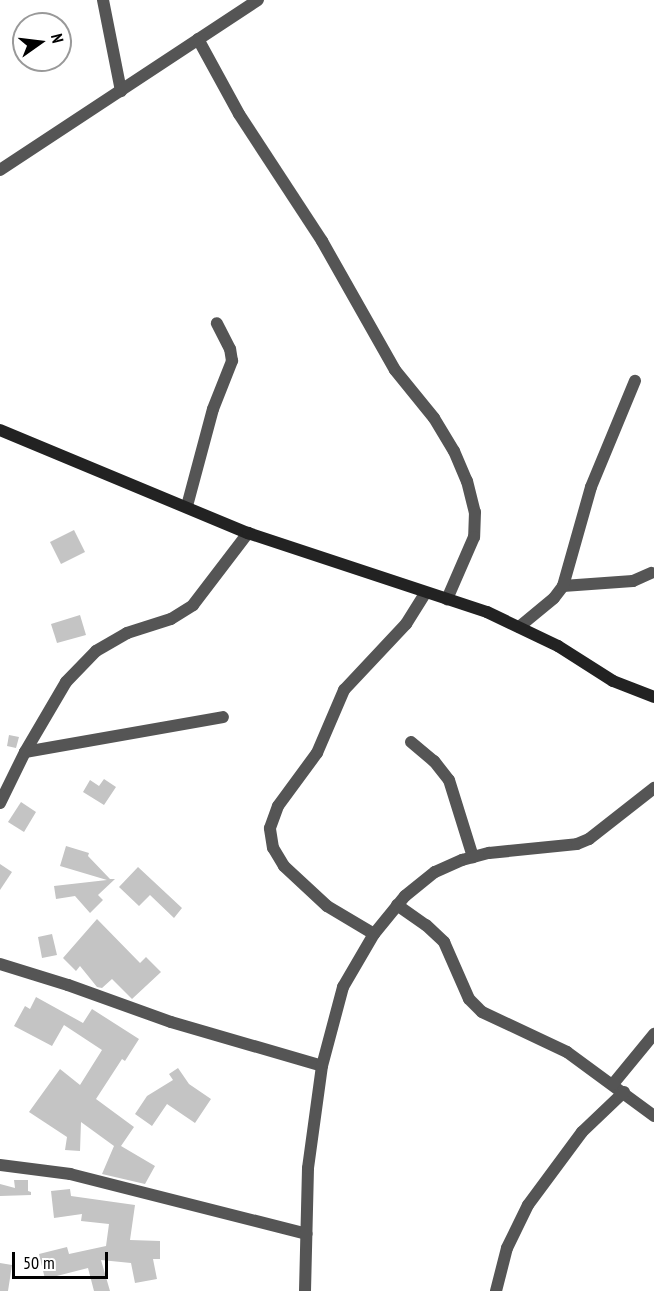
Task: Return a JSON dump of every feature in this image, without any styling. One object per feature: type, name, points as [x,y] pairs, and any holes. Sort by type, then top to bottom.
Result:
[{"type":"street","points":[[103,0],[121,92]]},
{"type":"street","points":[[0,170],[258,0]]},
{"type":"street","points":[[198,39],[239,114],[322,241],[395,370],[434,418],[467,481],[475,512],[474,537],[447,599]]},
{"type":"street","points":[[187,506],[213,410],[232,361],[230,349],[217,323]]},
{"type":"street","points":[[519,627],[554,598],[562,586],[591,488],[635,381]]},
{"type":"street","points":[[0,430],[248,533],[487,612],[558,646],[613,681],[654,697]]},
{"type":"street","points":[[0,803],[25,752],[66,682],[96,651],[127,633],[171,619],[193,605],[248,533]]},
{"type":"street","points":[[562,586],[633,581],[651,573]]},
{"type":"street","points":[[374,934],[327,906],[284,866],[273,848],[270,828],[278,806],[317,753],[344,690],[406,624],[425,593]]},
{"type":"street","points":[[25,752],[223,717]]},
{"type":"street","points":[[411,742],[434,761],[449,780],[473,857]]},
{"type":"street","points":[[305,1291],[308,1168],[322,1066],[343,987],[374,934],[397,905],[435,872],[473,857],[577,844],[589,839],[654,788]]},
{"type":"street","points":[[397,905],[426,925],[444,942],[469,999],[482,1012],[567,1052],[654,1116]]},
{"type":"street","points":[[0,964],[68,985],[171,1023],[322,1066]]},
{"type":"street","points":[[613,1084],[654,1034]]},
{"type":"street","points":[[496,1291],[507,1248],[528,1205],[582,1132],[624,1092]]},
{"type":"street","points":[[0,1165],[70,1174],[307,1234]]},
{"type":"building","points":[[74,530],[85,552],[61,564],[50,542]]},
{"type":"building","points":[[80,615],[86,635],[57,643],[51,624]]},
{"type":"building","points":[[9,735],[19,737],[16,748],[7,746]]},
{"type":"building","points":[[104,779],[116,787],[104,805],[83,792],[90,780],[99,786]]},
{"type":"building","points":[[21,802],[36,812],[24,832],[8,822]]},
{"type":"building","points":[[66,846],[89,853],[88,856],[110,879],[115,879],[98,895],[103,900],[90,913],[75,896],[56,899],[54,886],[107,880],[60,866]]},
{"type":"building","points":[[0,864],[12,872],[0,890]]},
{"type":"building","points":[[138,867],[182,908],[174,918],[150,895],[139,906],[119,887]]},
{"type":"building","points":[[97,919],[140,963],[146,957],[161,972],[132,999],[112,979],[102,988],[97,987],[80,966],[76,971],[63,958]]},
{"type":"building","points":[[52,934],[57,955],[42,958],[38,937]]},
{"type":"building","points":[[36,997],[83,1023],[92,1009],[139,1039],[125,1061],[122,1059],[96,1099],[134,1127],[121,1146],[155,1166],[145,1184],[102,1174],[114,1146],[81,1122],[80,1151],[65,1150],[67,1137],[29,1112],[60,1069],[80,1085],[102,1050],[64,1025],[52,1046],[14,1026],[25,1006],[30,1009]]},
{"type":"building","points":[[178,1068],[189,1084],[211,1099],[195,1123],[167,1104],[152,1126],[135,1114],[147,1096],[173,1080],[169,1074]]},
{"type":"building","points":[[14,1180],[28,1180],[28,1191],[31,1195],[0,1196],[0,1184],[15,1188]]},
{"type":"building","points":[[70,1189],[71,1196],[135,1205],[130,1240],[160,1241],[160,1259],[153,1259],[157,1279],[135,1283],[131,1263],[101,1260],[110,1291],[94,1291],[88,1268],[45,1279],[39,1254],[67,1247],[69,1254],[106,1246],[109,1224],[81,1221],[82,1214],[54,1218],[51,1191]]},
{"type":"building","points":[[0,1263],[12,1265],[8,1291],[0,1291]]}]
